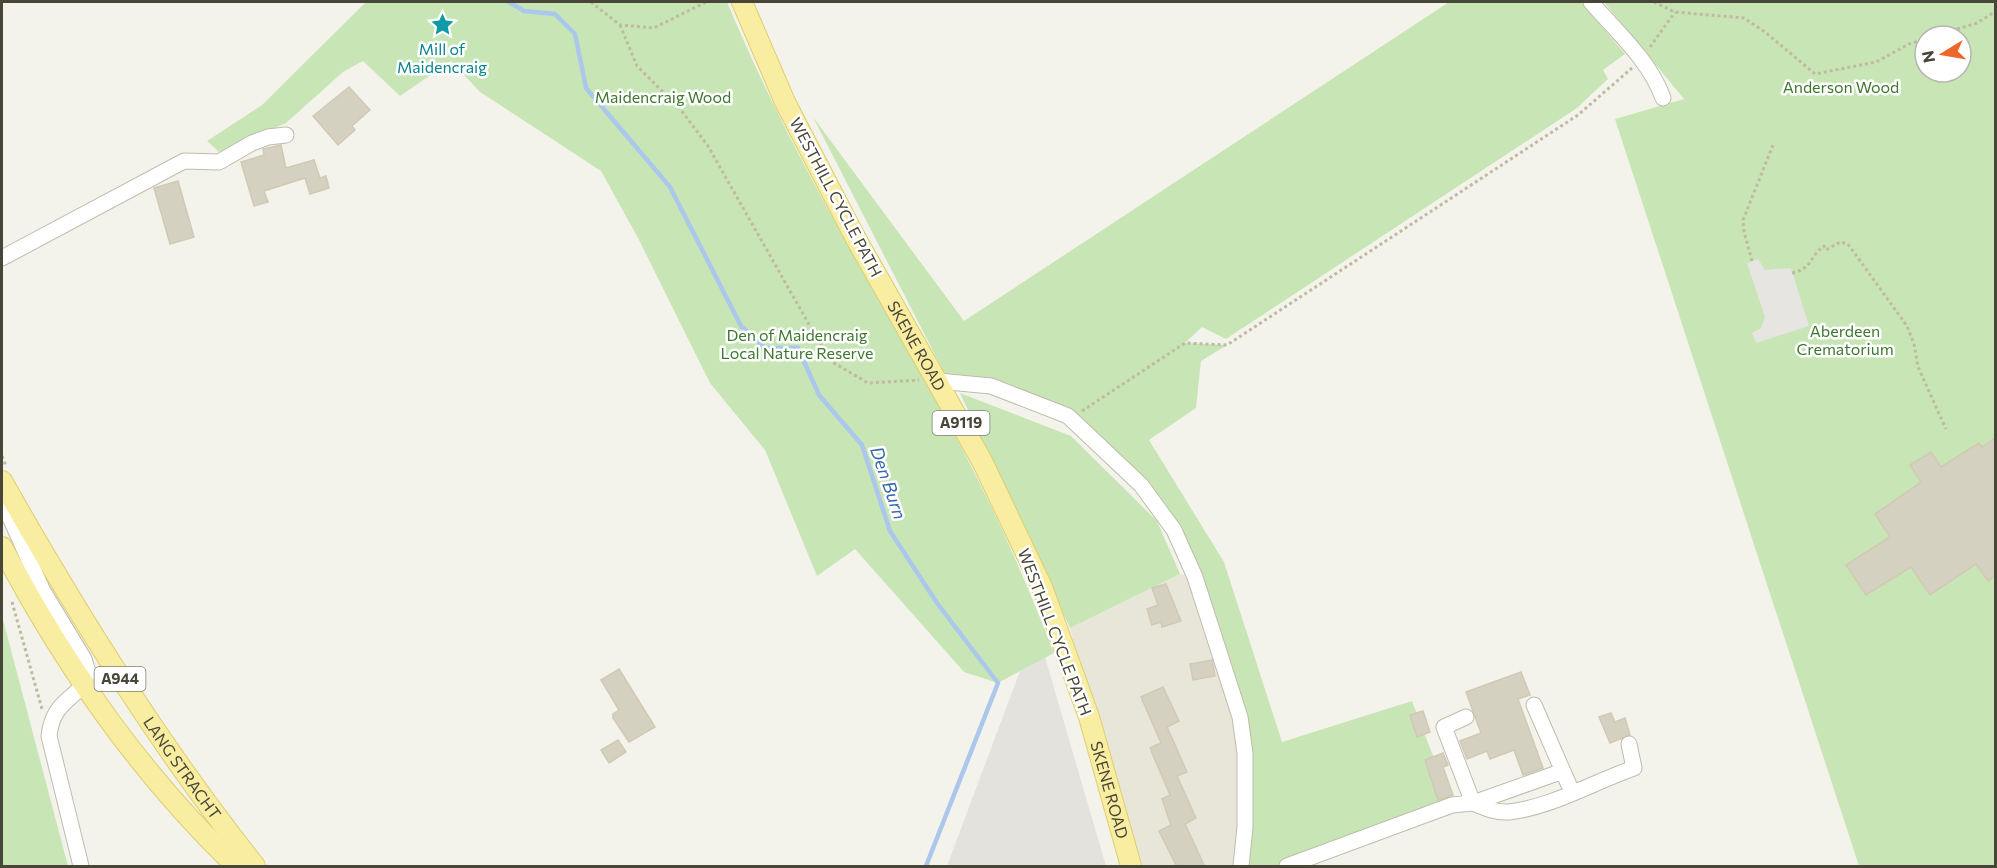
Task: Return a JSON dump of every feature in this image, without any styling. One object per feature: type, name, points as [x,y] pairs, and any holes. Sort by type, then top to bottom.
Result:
[{"type":"main road","name":"SKENE ROAD","points":[[742,2],[784,102],[931,381],[982,461],[1042,587],[1089,717],[1131,867]]},
{"type":"main road","name":"LANG STRACHT","points":[[2,481],[117,675],[186,776],[255,867]]},
{"type":"main road","name":"LANG STRACHT","points":[[2,547],[32,604],[83,685],[159,786],[236,867]]},
{"type":"street","points":[[1591,2],[1658,83],[1663,98]]},
{"type":"street","points":[[2,258],[184,161],[219,162],[268,136],[286,135]]},
{"type":"street","points":[[931,381],[991,386],[1071,419],[1141,485],[1174,530],[1195,577],[1240,717],[1245,753],[1245,827],[1241,867]]},
{"type":"street","points":[[2,500],[43,591],[84,659],[88,672],[83,685],[57,709],[51,720],[49,736],[81,867]]},
{"type":"street","points":[[1534,705],[1572,792]]},
{"type":"street","points":[[1466,717],[1444,726],[1473,803],[1492,811],[1509,812],[1572,792],[1634,768],[1629,744]]},
{"type":"street","points":[[1287,867],[1452,805],[1473,803],[1563,771]]},
{"type":"path","points":[[591,2],[620,25],[636,66],[681,110],[708,146],[815,335],[834,363],[868,383],[931,381]]},
{"type":"path","points":[[620,25],[654,28],[706,2]]},
{"type":"path","points":[[1654,2],[1675,12],[1743,18],[1765,32],[1815,74],[1876,62],[1913,43]]},
{"type":"path","points":[[1973,24],[1995,11]]},
{"type":"path","points":[[1071,419],[1185,343],[1225,346],[1578,115],[1640,60],[1675,12]]},
{"type":"path","points":[[1752,261],[1743,220],[1773,145]]},
{"type":"path","points":[[1792,273],[1808,266],[1816,252],[1824,246],[1826,250],[1840,242],[1848,244],[1907,326],[1914,344],[1918,367],[1946,429]]},
{"type":"path","points":[[918,370],[931,381]]},
{"type":"path","points":[[10,596],[49,736]]},
{"type":"shaded area","points":[[1758,259],[1765,270],[1791,268],[1809,326],[1756,343],[1752,333],[1761,328],[1765,317],[1747,263]]},
{"type":"shaded area","points":[[1180,574],[1195,577],[1240,717],[1241,866],[1133,866],[1070,628]]},
{"type":"shaded area","points":[[1045,657],[1106,866],[947,866],[1020,671]]},
{"type":"green space","name":"Maidencraig Wood","points":[[366,2],[727,2],[750,55],[801,158],[973,469],[1016,560],[1054,653],[998,683],[964,672],[855,549],[817,576],[765,450],[710,383],[638,238],[601,171],[480,92],[451,61],[400,96],[363,61],[343,72],[286,123],[219,152],[207,141],[262,105]]},
{"type":"green space","points":[[1449,2],[1581,2],[1625,54],[1603,70],[1608,79],[1577,108],[1226,339],[1202,327],[1185,343],[1227,345],[1201,361],[1196,408],[1149,440],[1224,562],[1282,742],[1412,701],[1452,805],[1287,866],[1241,866],[1245,754],[1174,530],[1071,419],[991,386],[949,382],[813,117],[964,321]]},
{"type":"green space","name":"Aberdeen Crematorium","points":[[1604,2],[1995,2],[1995,866],[1859,866],[1615,119],[1684,99]]},
{"type":"green space","points":[[960,393],[1071,436],[1157,521],[1180,574],[1070,628]]},
{"type":"green space","points":[[2,616],[68,866],[2,866]]},
{"type":"building","points":[[349,87],[370,110],[352,126],[355,130],[338,145],[313,116]]},
{"type":"building","points":[[281,145],[286,168],[314,160],[320,178],[326,176],[329,188],[310,194],[305,178],[264,191],[268,202],[254,206],[241,162],[264,155],[263,149]]},
{"type":"building","points":[[178,181],[194,237],[170,244],[154,188]]},
{"type":"building","points":[[1995,438],[1995,576],[1988,581],[1976,564],[1930,595],[1911,567],[1866,595],[1846,565],[1890,537],[1875,514],[1921,482],[1910,465],[1931,452],[1941,467],[1979,443],[1982,447]]},
{"type":"building","points":[[1166,584],[1181,621],[1162,627],[1161,622],[1152,625],[1147,609],[1158,605],[1152,588]]},
{"type":"building","points":[[1212,660],[1215,676],[1193,680],[1190,664]]},
{"type":"building","points":[[619,669],[655,727],[629,742],[613,718],[613,714],[619,710],[601,680]]},
{"type":"building","points":[[1521,672],[1530,695],[1518,699],[1543,768],[1523,775],[1514,750],[1490,759],[1487,751],[1467,759],[1460,741],[1481,733],[1466,692]]},
{"type":"building","points":[[1163,687],[1179,721],[1167,727],[1187,772],[1177,776],[1196,818],[1185,824],[1205,867],[1177,867],[1159,831],[1171,825],[1162,799],[1170,795],[1150,748],[1161,743],[1141,697]]},
{"type":"building","points":[[1423,711],[1430,732],[1417,737],[1410,715]]},
{"type":"building","points":[[1611,713],[1615,722],[1625,718],[1630,735],[1610,743],[1599,717]]},
{"type":"building","points":[[618,740],[626,752],[609,763],[601,750]]},
{"type":"building","points":[[1443,753],[1448,765],[1443,767],[1453,795],[1438,800],[1425,760]]},
{"type":"waterway","name":"Den Burn","points":[[509,2],[524,11],[555,14],[575,34],[586,88],[670,187],[741,326],[765,348],[798,348],[819,395],[862,445],[890,531],[937,603],[998,683],[926,866]]},
{"type":"place","name":"Mill of Maidencraig","points":[[442,24]]},
{"type":"park label","name":"Anderson Wood","points":[[1841,87]]},
{"type":"park label","name":"Den of Maidencraig Local Nature Reserve","points":[[797,344]]}]
